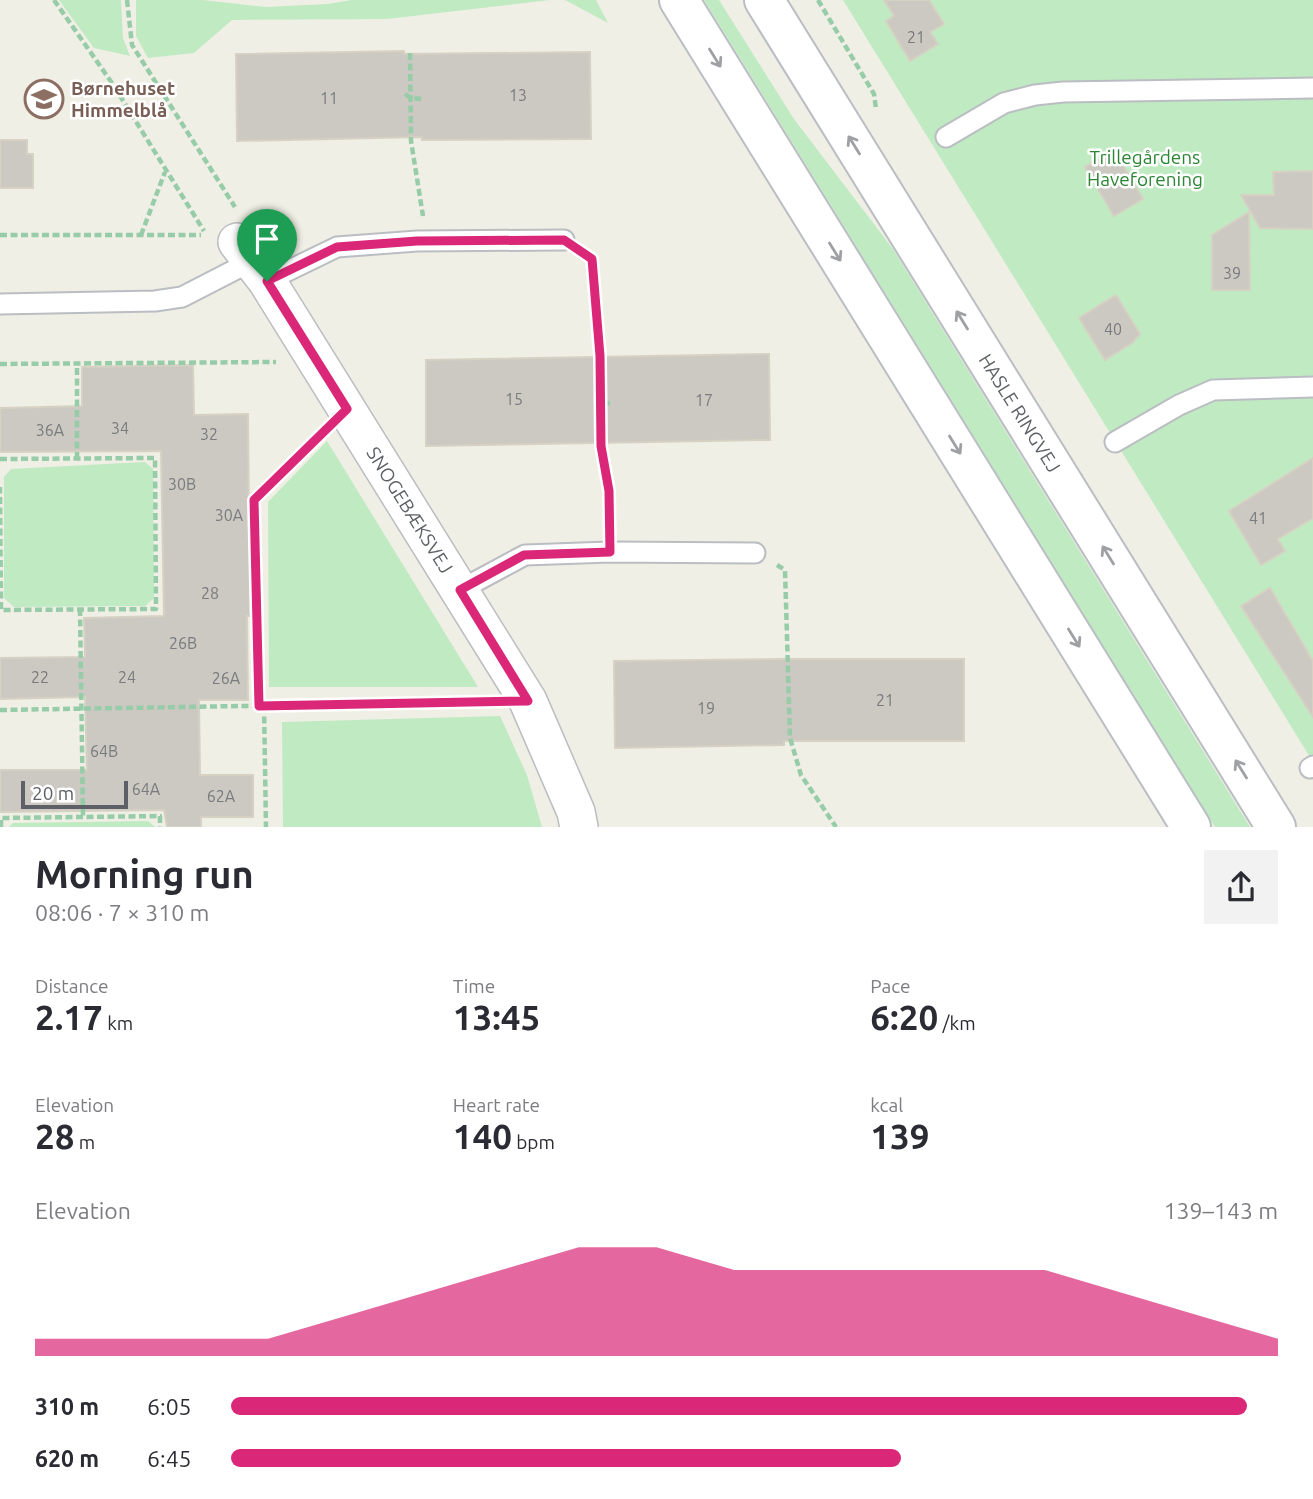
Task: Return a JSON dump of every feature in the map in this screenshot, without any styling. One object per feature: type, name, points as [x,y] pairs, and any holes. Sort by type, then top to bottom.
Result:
[{"type":"main road","points":[[680,0],[1191,827]]},
{"type":"main road","name":"HASLE RINGVEJ","points":[[764,0],[1276,827]]},
{"type":"street","name":"SNOGEBÆKSVEJ","points":[[251,262],[318,362],[528,701],[576,812],[579,827]]},
{"type":"lane","points":[[946,137],[1004,103],[1035,95],[1313,88]]},
{"type":"lane","points":[[0,304],[155,301],[182,297],[251,262],[337,247],[426,241],[564,240]]},
{"type":"lane","points":[[1115,442],[1179,405],[1213,390],[1313,387]]},
{"type":"lane","points":[[460,590],[524,555],[610,552],[755,553]]},
{"type":"path","points":[[0,235],[206,235],[112,83],[54,0]]},
{"type":"path","points":[[127,0],[132,45],[237,210],[251,262]]},
{"type":"path","points":[[410,53],[411,141],[421,190],[426,241]]},
{"type":"path","points":[[405,94],[411,98],[422,99]]},
{"type":"path","points":[[141,235],[165,171]]},
{"type":"path","points":[[564,240],[592,259],[600,356],[598,403],[601,446],[609,491],[610,552]]},
{"type":"path","points":[[0,364],[318,362]]},
{"type":"path","points":[[77,363],[77,459]]},
{"type":"path","points":[[598,403],[610,403]]},
{"type":"path","points":[[266,827],[254,500],[347,409]]},
{"type":"path","points":[[0,459],[155,458],[156,609],[1,610],[0,487]]},
{"type":"path","points":[[755,553],[785,570],[790,738],[801,775],[836,827]]},
{"type":"path","points":[[80,609],[83,817]]},
{"type":"path","points":[[0,710],[528,701]]},
{"type":"path","points":[[1,827],[1,818],[160,816],[160,827]]},
{"type":"green space","points":[[59,0],[121,0],[123,38],[130,56],[94,48]]},
{"type":"green space","points":[[136,0],[203,0],[266,7],[351,0],[550,0],[387,19],[232,20],[194,53],[148,58],[136,36]]},
{"type":"green space","points":[[565,0],[596,0],[608,23]]},
{"type":"green space","points":[[704,0],[719,0],[794,119],[893,249],[1250,827],[1215,827]]},
{"type":"green space","name":"Trillegårdens Haveforening","points":[[843,0],[1313,0],[1313,762]]},
{"type":"green space","points":[[327,441],[478,687],[269,687],[268,502]]},
{"type":"green space","points":[[145,462],[153,469],[154,598],[145,606],[14,607],[4,598],[4,477],[11,469]]},
{"type":"green space","points":[[500,716],[527,775],[542,827],[283,827],[282,722]]},
{"type":"green space","points":[[148,821],[155,827],[9,827],[13,823]]},
{"type":"building","points":[[884,0],[929,0],[944,24],[930,32],[938,44],[910,61],[886,21],[894,16]]},
{"type":"building","points":[[404,51],[404,54],[590,52],[591,139],[422,140],[422,137],[237,141],[236,54]]},
{"type":"building","points":[[0,140],[27,140],[27,154],[33,154],[33,188],[0,188]]},
{"type":"building","points":[[1114,150],[1143,199],[1114,216],[1085,167]]},
{"type":"building","points":[[1313,171],[1313,229],[1260,228],[1241,195],[1274,195],[1273,172]]},
{"type":"building","points":[[1249,212],[1250,290],[1212,290],[1212,235]]},
{"type":"building","points":[[1116,295],[1140,334],[1132,343],[1105,360],[1079,318]]},
{"type":"building","points":[[769,354],[770,440],[426,446],[426,360]]},
{"type":"building","points":[[193,365],[194,415],[248,414],[248,700],[199,700],[200,775],[253,775],[253,817],[201,817],[201,827],[167,827],[164,810],[0,812],[0,770],[87,770],[85,697],[0,699],[0,658],[85,657],[84,618],[164,616],[161,451],[0,452],[0,408],[82,406],[82,367]]},
{"type":"building","points":[[1313,458],[1313,518],[1278,539],[1285,551],[1261,565],[1229,511]]},
{"type":"building","points":[[1270,588],[1313,661],[1313,717],[1241,606]]},
{"type":"building","points":[[964,659],[964,741],[784,741],[784,745],[615,748],[614,661]]},
{"type":"place","name":"Børnehuset Himmelblå","points":[[44,99]]},
{"type":"route","points":[[564,240],[592,259],[600,356],[601,446],[609,491],[610,552],[524,555],[460,590],[528,701],[259,706],[254,500],[347,409],[267,281],[337,247],[417,241],[564,240]]}]
